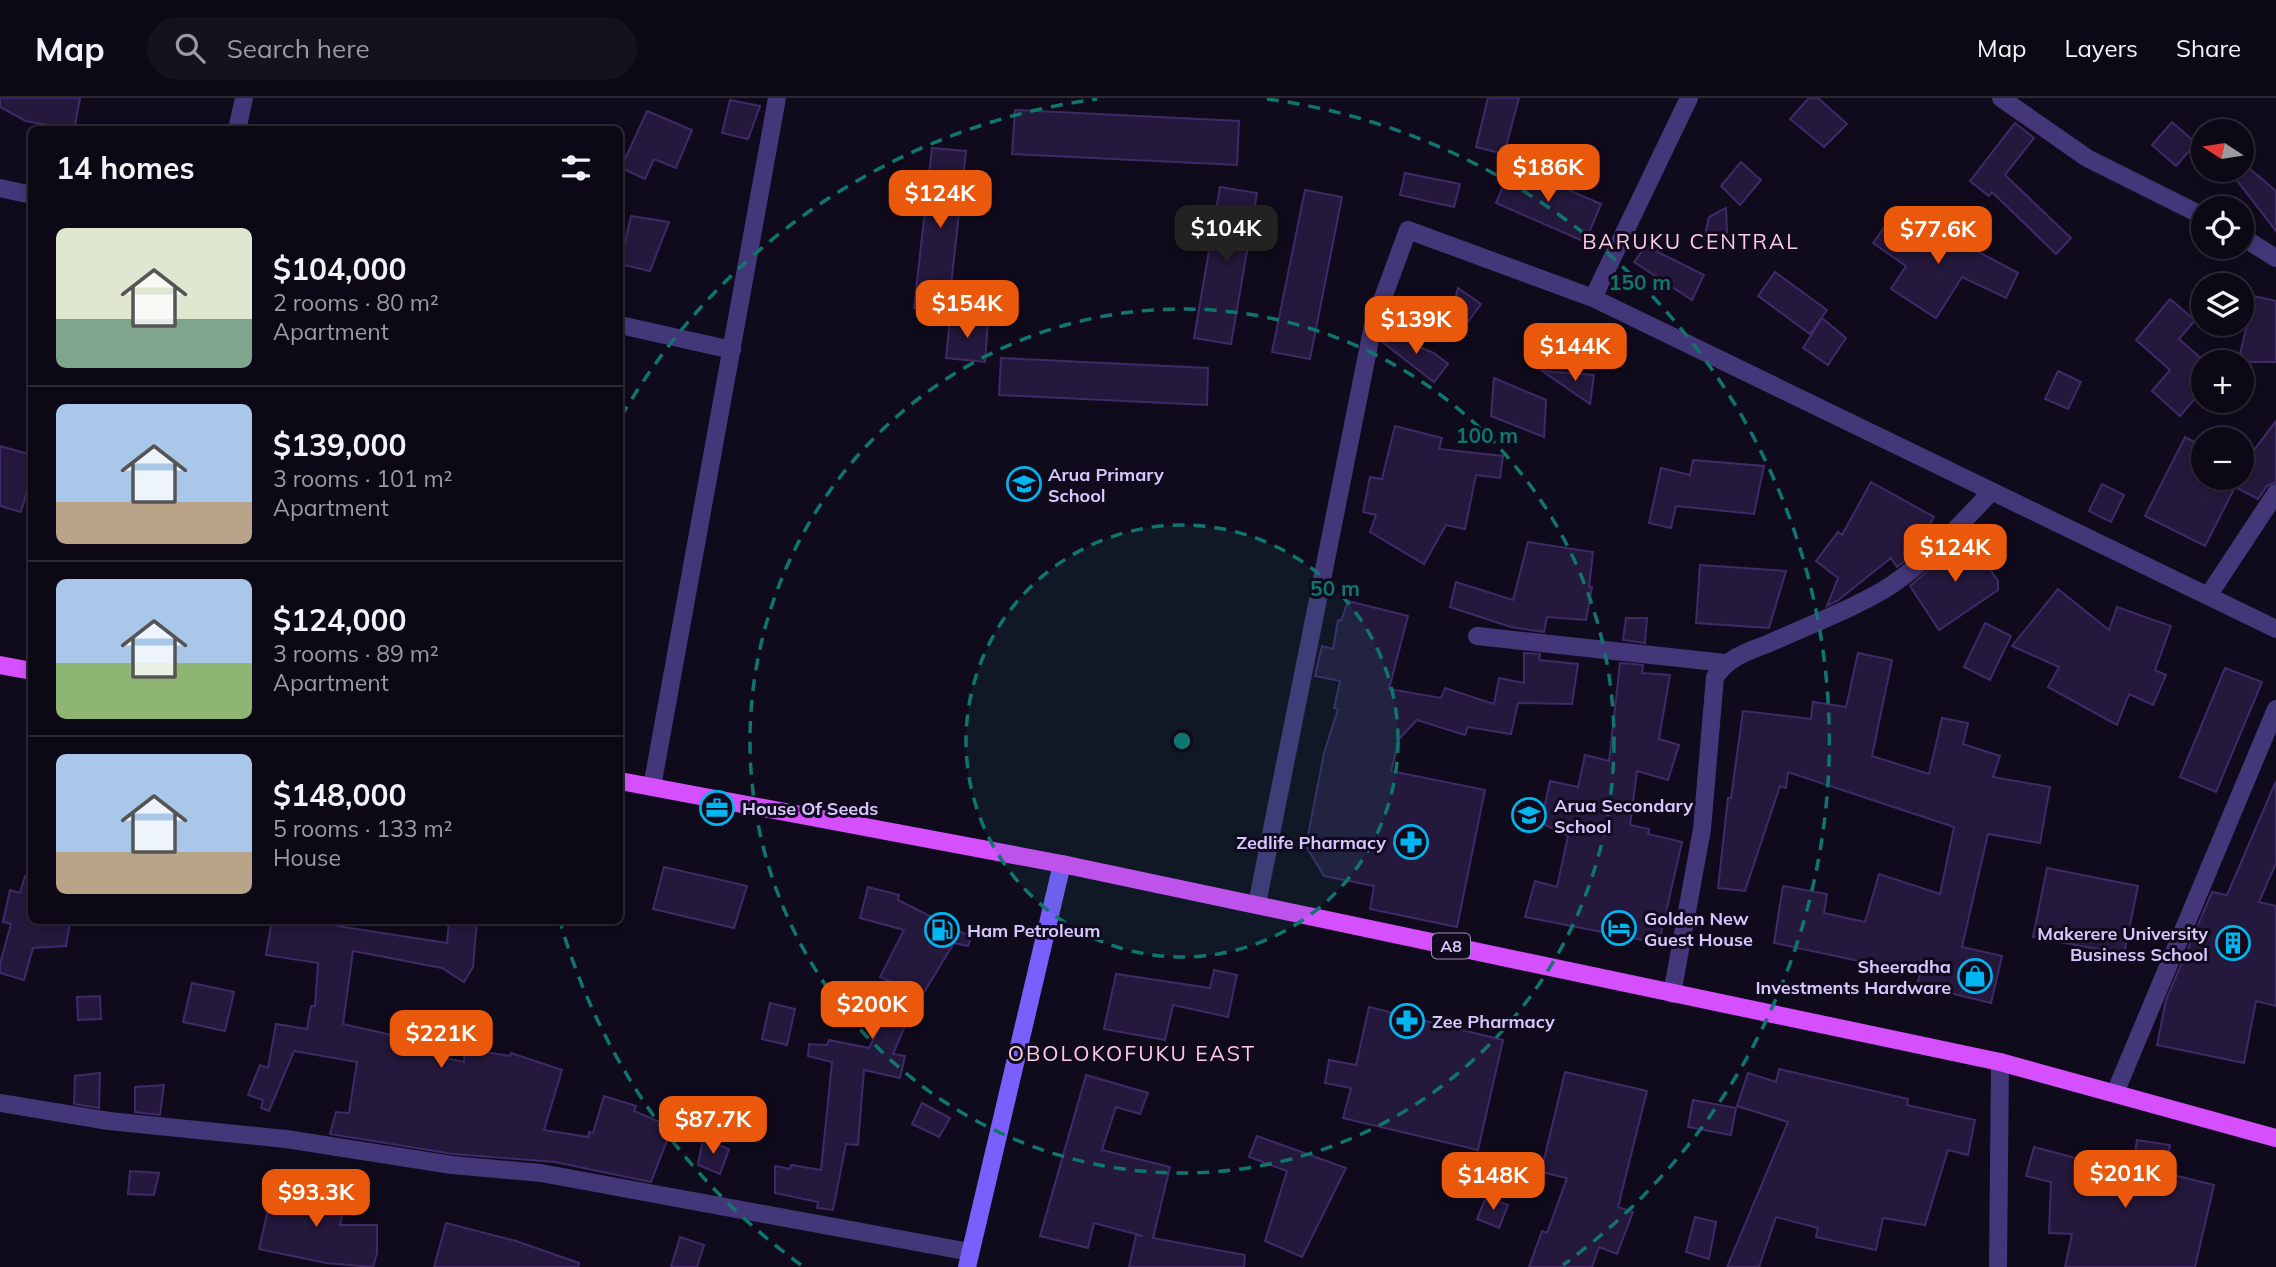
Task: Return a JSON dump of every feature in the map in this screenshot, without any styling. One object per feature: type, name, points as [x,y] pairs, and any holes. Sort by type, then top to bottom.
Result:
[{"type":"main road","points":[[0,665],[28,670]]},
{"type":"main road","name":"A8","points":[[623,782],[1062,864],[2000,1062],[2276,1138]]},
{"type":"street","points":[[238,126],[244,98]]},
{"type":"street","points":[[652,787],[777,98]]},
{"type":"street","points":[[1593,299],[1689,98]]},
{"type":"street","points":[[2001,98],[2087,158],[2191,210]]},
{"type":"street","points":[[0,188],[28,194]]},
{"type":"street","points":[[1257,904],[1373,325],[1408,230],[1593,299],[2276,629]]},
{"type":"street","points":[[2254,244],[2276,258]]},
{"type":"street","points":[[623,326],[732,350]]},
{"type":"street","points":[[1672,994],[1702,830],[1715,677],[1725,663],[1741,652],[1765,645],[1892,585],[1943,543],[1990,493]]},
{"type":"street","points":[[2208,596],[2276,493]]},
{"type":"street","points":[[1477,636],[1725,663]]},
{"type":"street","points":[[2115,1093],[2276,709]]},
{"type":"street","points":[[0,1103],[109,1121],[286,1139],[452,1165],[541,1173],[968,1260],[1062,864]]},
{"type":"street","points":[[1998,1267],[2000,1062]]},
{"type":"building","points":[[0,98],[80,98],[75,126],[53,126],[26,121],[0,107]]},
{"type":"building","points":[[1488,98],[1519,98],[1504,154],[1476,147]]},
{"type":"building","points":[[1809,98],[1818,98],[1847,124],[1824,147],[1790,119]]},
{"type":"building","points":[[730,100],[760,106],[748,139],[722,133]]},
{"type":"building","points":[[1015,110],[1239,121],[1237,165],[1012,154]]},
{"type":"building","points":[[647,111],[692,130],[676,168],[654,159],[645,179],[623,169]]},
{"type":"building","points":[[2172,122],[2191,139],[2191,149],[2176,166],[2152,145]]},
{"type":"building","points":[[2015,123],[2034,138],[2005,175],[2071,238],[2056,254],[1992,192],[1989,196],[1970,181]]},
{"type":"building","points":[[932,148],[966,151],[948,312],[914,308]]},
{"type":"building","points":[[1741,162],[1761,180],[1740,205],[1721,186]]},
{"type":"building","points":[[1512,165],[1601,204],[1585,242],[1496,203]]},
{"type":"building","points":[[2254,172],[2276,191],[2276,231],[2254,202],[2254,196],[2249,196],[2238,182],[2254,182]]},
{"type":"building","points":[[1405,173],[1460,184],[1454,207],[1400,195]]},
{"type":"building","points":[[1220,187],[1257,193],[1231,344],[1194,338]]},
{"type":"building","points":[[1305,190],[1342,197],[1310,359],[1272,352]]},
{"type":"building","points":[[1726,208],[1727,233],[1720,238],[1704,239],[1709,217]]},
{"type":"building","points":[[1896,211],[1942,245],[1947,235],[2018,273],[2006,298],[1962,277],[1936,318],[1891,289],[1906,266],[1873,243]]},
{"type":"building","points":[[631,216],[669,222],[650,271],[623,265],[623,251]]},
{"type":"building","points":[[1646,246],[1704,275],[1692,300],[1634,262]]},
{"type":"building","points":[[1775,272],[1827,310],[1810,334],[1758,296]]},
{"type":"building","points":[[1458,288],[1481,304],[1468,322],[1452,312]]},
{"type":"building","points":[[2254,296],[2276,301],[2276,362],[2254,362],[2254,350],[2241,350],[2244,336],[2254,336]]},
{"type":"building","points":[[2170,299],[2191,317],[2191,325],[2179,339],[2192,350],[2191,403],[2180,416],[2152,391],[2170,370],[2136,340]]},
{"type":"building","points":[[950,318],[988,322],[985,362],[946,358]]},
{"type":"building","points":[[1822,318],[1846,338],[1828,365],[1803,348]]},
{"type":"building","points":[[1383,331],[1434,353],[1448,364],[1434,382],[1381,341]]},
{"type":"building","points":[[1001,358],[1208,368],[1207,405],[999,395]]},
{"type":"building","points":[[1542,371],[1594,375],[1590,404]]},
{"type":"building","points":[[2058,371],[2081,382],[2068,409],[2045,399]]},
{"type":"building","points":[[1494,378],[1546,400],[1544,437],[1491,416]]},
{"type":"building","points":[[2276,421],[2276,482],[2267,486],[2258,499],[2241,490],[2254,490],[2254,450]]},
{"type":"building","points":[[1395,426],[1442,438],[1439,449],[1503,456],[1500,478],[1476,475],[1465,529],[1446,525],[1424,564],[1370,532],[1376,515],[1363,512],[1370,477],[1382,479]]},
{"type":"building","points":[[2185,437],[2191,440],[2191,490],[2233,490],[2205,546],[2145,516]]},
{"type":"building","points":[[0,446],[28,454],[28,488],[21,512],[0,506]]},
{"type":"building","points":[[1693,460],[1764,466],[1754,514],[1676,506],[1671,528],[1649,523],[1661,468],[1690,475]]},
{"type":"building","points":[[1871,482],[1934,517],[1912,555],[1897,567],[1891,558],[1827,606],[1838,578],[1816,561],[1838,532],[1842,535]]},
{"type":"building","points":[[2102,484],[2124,495],[2111,522],[2089,511]]},
{"type":"building","points":[[1968,536],[1998,581],[1998,590],[1939,630],[1910,586]]},
{"type":"building","points":[[1528,542],[1593,552],[1589,587],[1592,587],[1586,620],[1547,617],[1544,632],[1511,627],[1450,607],[1456,582],[1513,600]]},
{"type":"building","points":[[1700,565],[1786,571],[1769,628],[1696,623]]},
{"type":"building","points":[[2058,589],[2109,630],[2117,607],[2171,626],[2155,670],[2166,675],[2153,705],[2129,694],[2117,725],[2048,687],[2059,667],[2012,646]]},
{"type":"building","points":[[1348,601],[1408,616],[1389,689],[1441,698],[1445,688],[1494,704],[1499,678],[1524,683],[1524,653],[1540,654],[1539,660],[1578,664],[1572,704],[1518,703],[1511,734],[1468,727],[1465,735],[1417,720],[1399,739],[1391,771],[1485,790],[1457,927],[1370,909],[1374,886],[1324,876],[1306,846],[1324,753],[1338,709],[1334,708],[1340,681],[1315,676],[1322,646],[1333,649],[1338,620],[1341,621]]},
{"type":"building","points":[[1626,618],[1647,618],[1645,643],[1623,640]]},
{"type":"building","points":[[1985,623],[2011,636],[1990,680],[1964,667]]},
{"type":"building","points":[[1858,653],[1892,660],[1872,756],[1929,774],[1942,718],[1968,723],[1963,744],[2000,756],[1993,777],[2050,787],[2040,843],[1988,834],[1962,947],[2002,956],[1991,1003],[1917,985],[1920,974],[1774,943],[1783,886],[1827,894],[1824,913],[1865,922],[1879,874],[1940,894],[1954,827],[1788,772],[1786,788],[1780,786],[1745,891],[1718,888],[1728,798],[1731,798],[1743,711],[1811,719],[1813,702],[1846,707]]},
{"type":"building","points":[[1620,663],[1643,665],[1642,673],[1670,675],[1659,739],[1679,745],[1668,780],[1637,771],[1630,825],[1649,829],[1648,834],[1682,842],[1659,943],[1525,917],[1535,881],[1557,887],[1568,836],[1541,823],[1550,781],[1578,787],[1585,755],[1609,761]]},
{"type":"building","points":[[2225,668],[2262,682],[2216,792],[2180,777]]},
{"type":"building","points":[[2276,781],[2276,863],[2259,902],[2276,906],[2276,1006],[2256,1001],[2244,1063],[2157,1045],[2166,1000],[2212,892],[2227,895]]},
{"type":"building","points":[[664,867],[747,886],[734,928],[653,909]]},
{"type":"building","points":[[2047,868],[2138,886],[2124,954],[2033,937]]},
{"type":"building","points":[[25,876],[28,876],[28,924],[70,924],[66,946],[33,948],[24,980],[0,973],[11,924],[3,922],[10,890],[20,893]]},
{"type":"building","points":[[868,887],[899,895],[898,900],[971,937],[968,946],[954,943],[909,1017],[893,1054],[905,1056],[900,1078],[864,1070],[858,1145],[846,1144],[833,1210],[817,1208],[818,1202],[775,1193],[775,1166],[790,1169],[791,1165],[821,1170],[832,1062],[808,1056],[809,1044],[827,1045],[829,1040],[869,1048],[901,986],[880,977],[904,930],[860,918]]},
{"type":"building","points":[[271,924],[324,924],[447,943],[449,924],[477,924],[473,967],[464,982],[442,968],[353,951],[343,1024],[405,1038],[402,1049],[464,1062],[465,1049],[510,1056],[511,1053],[562,1070],[544,1130],[588,1137],[589,1132],[593,1133],[604,1096],[636,1106],[634,1111],[672,1127],[651,1182],[555,1162],[453,1154],[330,1134],[336,1112],[349,1113],[357,1062],[294,1051],[269,1111],[261,1108],[263,1100],[248,1095],[260,1065],[268,1068],[276,1024],[307,1029],[311,1006],[315,1006],[318,963],[266,955]]},
{"type":"building","points":[[1214,970],[1237,975],[1228,1017],[1173,1005],[1165,1040],[1104,1029],[1116,974],[1210,988]]},
{"type":"building","points":[[192,983],[234,992],[225,1031],[183,1022]]},
{"type":"building","points":[[100,996],[101,1019],[78,1020],[77,997]]},
{"type":"building","points":[[770,1003],[795,1009],[787,1045],[762,1039]]},
{"type":"building","points":[[1369,1007],[1503,1040],[1478,1150],[1343,1118],[1351,1088],[1325,1083],[1329,1060],[1356,1065]]},
{"type":"building","points":[[1779,1069],[1908,1099],[1907,1105],[1975,1120],[1968,1155],[1948,1150],[1925,1225],[1883,1218],[1876,1250],[1816,1237],[1818,1228],[1776,1217],[1759,1267],[1727,1267],[1788,1122],[1737,1106],[1748,1073],[1776,1082]]},
{"type":"building","points":[[1565,1072],[1647,1091],[1618,1207],[1633,1212],[1617,1254],[1599,1247],[1592,1267],[1529,1267],[1542,1231],[1547,1233],[1567,1178],[1541,1172]]},
{"type":"building","points":[[100,1073],[99,1108],[74,1104],[75,1076]]},
{"type":"building","points":[[1086,1075],[1148,1093],[1140,1114],[1116,1107],[1102,1150],[1170,1167],[1153,1238],[1245,1255],[1244,1267],[1129,1267],[1136,1235],[1143,1236],[1094,1223],[1088,1248],[1040,1236]]},
{"type":"building","points":[[164,1085],[160,1115],[135,1112],[135,1087]]},
{"type":"building","points":[[1693,1100],[1736,1108],[1731,1135],[1688,1127]]},
{"type":"building","points":[[922,1103],[950,1118],[939,1137],[912,1124]]},
{"type":"building","points":[[1257,1136],[1346,1168],[1302,1257],[1265,1241],[1287,1171],[1249,1157]]},
{"type":"building","points":[[703,1139],[729,1149],[720,1174],[698,1165]]},
{"type":"building","points":[[2137,1140],[2170,1145],[2165,1173],[2214,1185],[2195,1267],[2065,1267],[2072,1234],[2049,1233],[2051,1182],[2026,1176],[2034,1147],[2132,1173]]},
{"type":"building","points":[[130,1171],[159,1173],[154,1195],[128,1194]]},
{"type":"building","points":[[274,1183],[346,1199],[340,1225],[377,1225],[377,1253],[373,1267],[326,1263],[259,1249]]},
{"type":"building","points":[[1486,1197],[1508,1205],[1499,1228],[1477,1219]]},
{"type":"building","points":[[1695,1217],[1716,1222],[1709,1259],[1686,1252]]},
{"type":"building","points":[[446,1223],[516,1241],[579,1263],[578,1267],[434,1267]]},
{"type":"building","points":[[680,1237],[704,1245],[697,1267],[671,1267]]},
{"type":"place","name":"Arua Primary School","points":[[1024,484]]},
{"type":"place","name":"House Of Seeds","points":[[717,808]]},
{"type":"place","name":"Arua Secondary School","points":[[1529,815]]},
{"type":"place","name":"Zedlife Pharmacy","points":[[1411,842]]},
{"type":"place","name":"Golden New Guest House","points":[[1619,928]]},
{"type":"place","name":"Ham Petroleum","points":[[942,930]]},
{"type":"place","name":"Makerere University Business School","points":[[2233,943]]},
{"type":"place","name":"Sheeradha Investments Hardware","points":[[1975,976]]},
{"type":"place","name":"Zee Pharmacy","points":[[1407,1021]]},
{"type":"district","name":"BARUKU CENTRAL","points":[[1691,241]]},
{"type":"district","name":"OBOLOKOFUKU EAST","points":[[1132,1053]]}]
